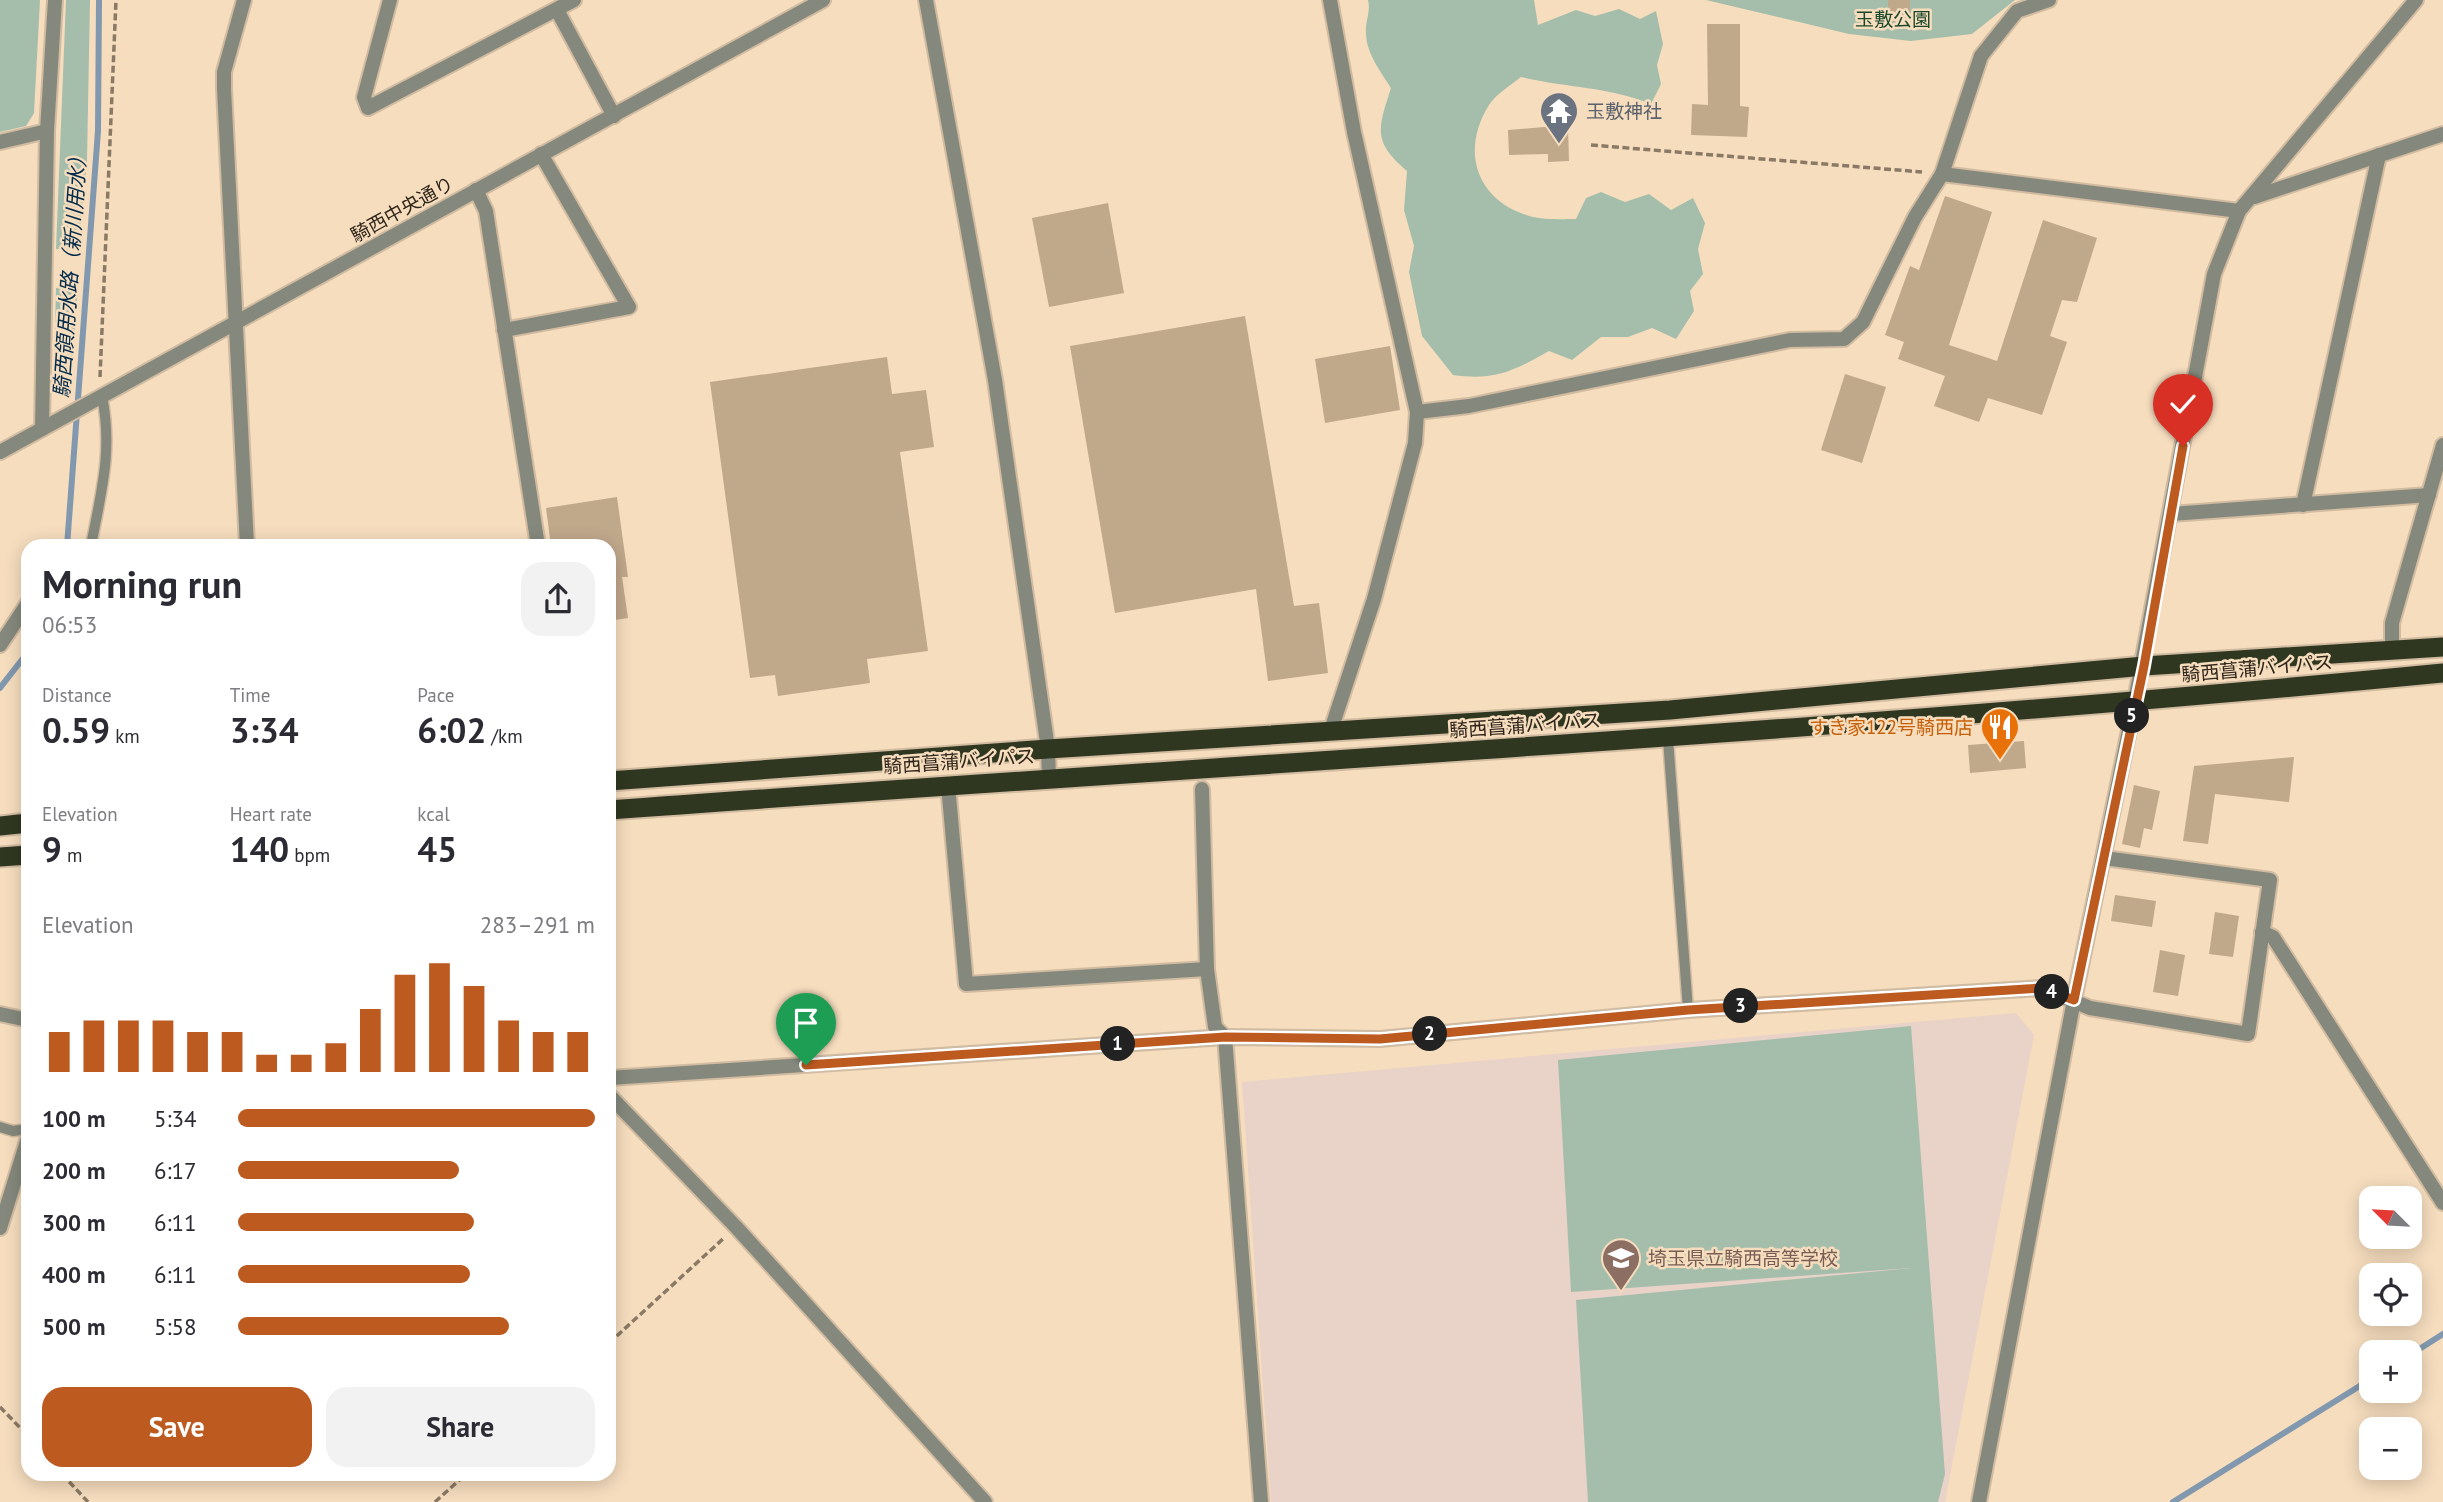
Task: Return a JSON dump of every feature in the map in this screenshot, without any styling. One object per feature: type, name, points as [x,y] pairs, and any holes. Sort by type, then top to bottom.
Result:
[{"type":"highway","name":"騎西菖蒲バイパス","points":[[616,780],[1048,749],[1670,710],[2144,666],[2443,646]]},
{"type":"highway","name":"騎西菖蒲バイパス","points":[[616,809],[1049,778],[1202,779],[2443,673]]},
{"type":"highway","points":[[0,826],[21,824]]},
{"type":"highway","points":[[0,857],[21,856]]},
{"type":"street","points":[[42,429],[47,131],[55,0]]},
{"type":"street","points":[[244,0],[224,72],[234,324],[247,539]]},
{"type":"street","points":[[390,0],[364,97],[368,108],[574,0]]},
{"type":"street","name":"騎西中央通り","points":[[0,452],[823,0]]},
{"type":"street","points":[[926,0],[997,394],[1048,749],[1049,778]]},
{"type":"street","points":[[1329,733],[1374,599],[1415,443],[1417,412],[1354,132],[1330,0]]},
{"type":"street","points":[[1417,412],[1469,406],[1790,340],[1844,339],[1863,322],[1915,217],[1942,174],[1981,56],[2017,11],[2049,0]]},
{"type":"street","points":[[1979,1502],[2074,1000],[2144,666],[2214,274],[2238,211],[2416,0]]},
{"type":"street","points":[[557,10],[614,116]]},
{"type":"street","points":[[0,142],[47,131]]},
{"type":"street","points":[[2252,197],[2443,134]]},
{"type":"street","points":[[504,330],[629,307],[541,155]]},
{"type":"street","points":[[2303,505],[2379,155]]},
{"type":"street","points":[[1942,174],[2238,211]]},
{"type":"street","points":[[475,190],[486,211],[537,539]]},
{"type":"street","points":[[2392,649],[2392,623],[2443,445]]},
{"type":"street","points":[[2171,514],[2429,495]]},
{"type":"street","points":[[0,645],[21,614]]},
{"type":"street","points":[[1202,779],[1207,969],[1214,1027],[1225,1037],[1261,1502]]},
{"type":"street","points":[[947,785],[966,984],[1207,969]]},
{"type":"street","points":[[616,1078],[1225,1037],[1380,1039],[1688,1010],[2042,988],[2090,1009],[2248,1034],[2270,880],[2104,858]]},
{"type":"street","points":[[2262,932],[2273,937],[2443,1203]]},
{"type":"street","points":[[0,1014],[21,1018]]},
{"type":"street","points":[[616,1103],[736,1227],[985,1502]]},
{"type":"street","points":[[0,1228],[21,1160]]},
{"type":"lane","points":[[93,539],[102,504],[108,422],[97,399]]},
{"type":"lane","points":[[1668,739],[1688,1010]]},
{"type":"lane","points":[[0,1128],[21,1130]]},
{"type":"path","points":[[100,365],[116,0]]},
{"type":"path","points":[[1591,145],[1942,174]]},
{"type":"path","points":[[616,1337],[736,1227]]},
{"type":"path","points":[[0,1407],[21,1429]]},
{"type":"path","points":[[68,1481],[88,1502]]},
{"type":"path","points":[[435,1502],[458,1481]]},
{"type":"shaded area","name":"埼玉県立騎西高等学校","points":[[2016,1013],[2034,1035],[1945,1502],[1271,1502],[1242,1082]]},
{"type":"green space","points":[[0,0],[40,0],[34,113],[26,126],[0,132]]},
{"type":"green space","points":[[66,0],[90,0],[87,161],[78,250],[56,249]]},
{"type":"green space","points":[[1368,0],[1534,0],[1538,25],[1576,10],[1595,16],[1619,9],[1640,19],[1656,11],[1663,44],[1657,65],[1661,84],[1651,104],[1602,90],[1521,77],[1489,105],[1475,141],[1475,158],[1479,174],[1487,188],[1499,200],[1514,210],[1538,218],[1576,219],[1586,198],[1601,192],[1625,202],[1649,194],[1671,210],[1693,198],[1705,223],[1698,249],[1703,274],[1690,291],[1694,311],[1676,339],[1652,328],[1628,337],[1601,337],[1572,360],[1549,351],[1503,373],[1480,377],[1453,375],[1422,336],[1409,272],[1414,246],[1404,210],[1407,171],[1388,151],[1381,134],[1383,114],[1391,88],[1368,48]]},
{"type":"green space","name":"玉敷公園","points":[[1706,0],[2015,0],[1972,34],[1911,41],[1849,34]]},
{"type":"green space","points":[[78,286],[72,369],[54,369],[56,288]]},
{"type":"green space","points":[[1911,1026],[1945,1474],[1938,1502],[1588,1502],[1576,1300],[1912,1268],[1571,1292],[1558,1060]]},
{"type":"building","points":[[1888,0],[1910,0],[1910,22],[1888,22]]},
{"type":"building","points":[[1707,24],[1740,24],[1740,106],[1749,107],[1747,137],[1691,135],[1692,104],[1708,105]]},
{"type":"building","points":[[1568,125],[1569,161],[1548,162],[1548,154],[1509,155],[1508,130]]},
{"type":"building","points":[[1945,196],[1992,212],[1949,345],[1997,361],[2043,220],[2097,238],[2077,302],[2062,300],[2050,336],[2067,342],[2042,415],[1988,398],[1979,422],[1934,406],[1945,376],[1898,359],[1904,342],[1885,335],[1910,266],[1919,270]]},
{"type":"building","points":[[1108,203],[1124,293],[1049,307],[1032,218]]},
{"type":"building","points":[[1245,316],[1294,606],[1319,603],[1328,673],[1268,681],[1256,589],[1115,613],[1070,346]]},
{"type":"building","points":[[1390,346],[1400,410],[1325,423],[1315,359]]},
{"type":"building","points":[[887,357],[892,394],[926,390],[934,447],[900,452],[928,651],[867,659],[870,683],[778,696],[775,675],[750,678],[710,382]]},
{"type":"building","points":[[1845,374],[1886,387],[1862,463],[1821,450]]},
{"type":"building","points":[[617,497],[628,577],[622,577],[628,618],[616,620],[616,539],[550,539],[546,508]]},
{"type":"building","points":[[2024,741],[2026,768],[1970,773],[1968,745]]},
{"type":"building","points":[[2294,757],[2289,802],[2215,794],[2208,844],[2183,841],[2194,766]]},
{"type":"building","points":[[2134,785],[2160,791],[2152,830],[2144,828],[2140,848],[2122,844]]},
{"type":"building","points":[[2115,895],[2156,901],[2152,927],[2111,921]]},
{"type":"building","points":[[2215,912],[2239,916],[2233,957],[2209,954]]},
{"type":"building","points":[[2160,950],[2185,955],[2178,996],[2153,992]]},
{"type":"waterway","name":"騎西領用水路（新川用水）","points":[[68,539],[98,131],[99,0]]},
{"type":"waterway","name":"騎西領用水路（新川用水）","points":[[0,688],[21,661]]},
{"type":"waterway","points":[[2422,1347],[2443,1334]]},
{"type":"waterway","points":[[2173,1502],[2359,1386]]},
{"type":"place","name":"玉敷神社","points":[[1559,145]]},
{"type":"place","name":"すき家122号騎西店","points":[[2000,761]]},
{"type":"place","name":"埼玉県立騎西高等学校","points":[[1621,1292]]},
{"type":"route","points":[[806,1065],[1225,1037],[1380,1039],[1688,1010],[2042,988],[2074,1000],[2144,666],[2183,446]]}]
